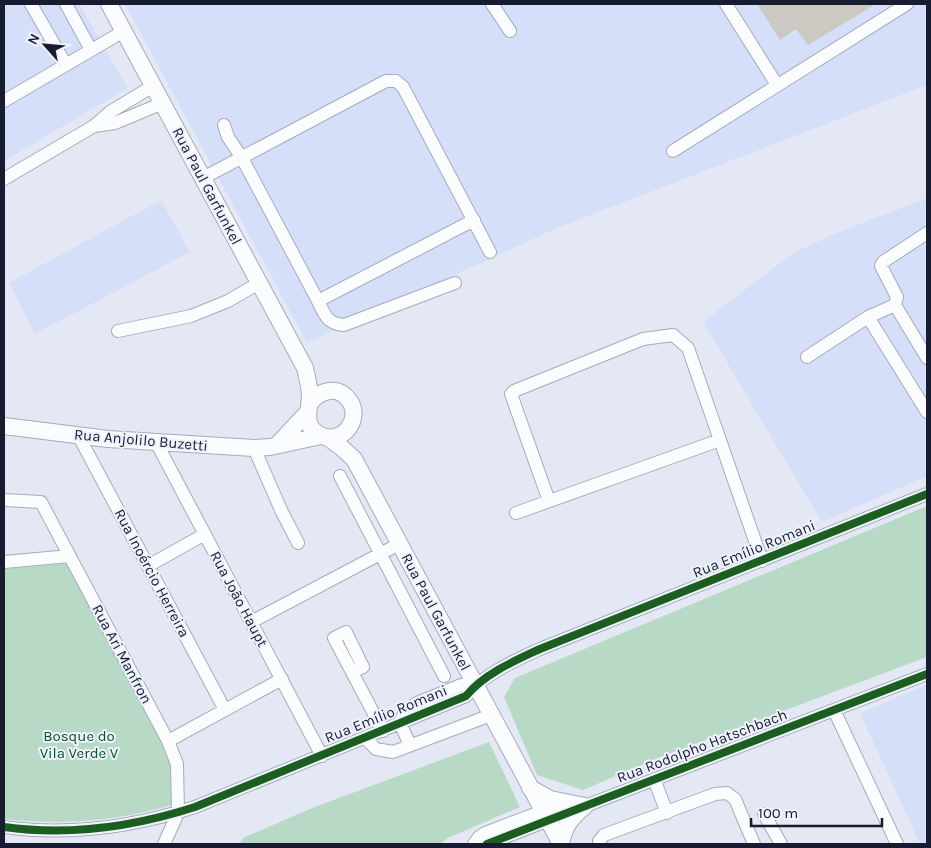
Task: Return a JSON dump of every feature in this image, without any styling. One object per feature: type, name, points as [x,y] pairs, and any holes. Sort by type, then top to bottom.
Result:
[{"type":"main road","name":"Rua Paul Garfunkel","points":[[109,4],[305,368],[309,386],[308,408]]},
{"type":"main road","name":"Rua Paul Garfunkel","points":[[305,368],[321,382],[336,391]]},
{"type":"main road","points":[[278,444],[321,392],[336,391],[343,394],[352,406],[353,421],[350,427],[340,436],[324,437],[310,426],[308,408]]},
{"type":"main road","name":"Rua Paul Garfunkel","points":[[353,421],[354,459]]},
{"type":"main road","name":"Rua Anjolilo Buzetti","points":[[4,426],[156,442],[254,448],[324,437]]},
{"type":"main road","name":"Rua Paul Garfunkel","points":[[324,437],[342,448],[354,459],[561,844]]},
{"type":"main road","points":[[530,788],[550,799],[585,806]]},
{"type":"main road","points":[[561,844],[563,834],[570,820],[585,806]]},
{"type":"street","points":[[31,4],[66,64]]},
{"type":"street","points":[[66,4],[91,50]]},
{"type":"street","points":[[492,4],[510,31]]},
{"type":"street","points":[[726,4],[777,85]]},
{"type":"street","points":[[672,151],[907,4]]},
{"type":"street","points":[[4,101],[124,31]]},
{"type":"street","points":[[203,178],[386,81],[396,80],[403,87],[490,252]]},
{"type":"street","points":[[4,179],[94,126],[110,112],[153,86]]},
{"type":"street","points":[[94,126],[115,123],[163,103]]},
{"type":"street","points":[[224,125],[228,137],[242,158],[326,317],[334,324],[344,325],[455,283]]},
{"type":"street","points":[[318,301],[474,220]]},
{"type":"street","points":[[927,233],[883,262],[880,266],[897,297],[895,305],[927,358]]},
{"type":"street","points":[[118,331],[191,316],[228,302],[259,283]]},
{"type":"street","points":[[807,357],[868,317],[895,305]]},
{"type":"street","points":[[868,317],[927,412]]},
{"type":"street","points":[[549,501],[511,394],[514,391],[643,339],[673,335],[688,348],[762,561]]},
{"type":"street","name":"Rua Inoércio Herreira","points":[[78,435],[225,710]]},
{"type":"street","points":[[516,513],[720,440]]},
{"type":"street","name":"Rua João Haupt","points":[[156,442],[322,756]]},
{"type":"street","points":[[254,448],[298,544]]},
{"type":"street","points":[[340,476],[444,676]]},
{"type":"street","name":"Rua Emílio Romani","points":[[4,827],[57,831],[115,826],[178,813],[210,802],[400,723],[405,711],[417,703],[461,685],[475,685],[502,668],[540,649],[927,494]]},
{"type":"street","name":"Rua Ari Manfron","points":[[4,500],[41,502],[168,741],[177,764],[178,813]]},
{"type":"street","points":[[148,566],[205,534]]},
{"type":"street","points":[[251,622],[399,544]]},
{"type":"street","points":[[4,562],[70,556]]},
{"type":"street","points":[[352,672],[382,731]]},
{"type":"street","name":"Rua Rodolpho Hatschbach","points":[[474,844],[485,833],[585,806],[834,710],[926,677]]},
{"type":"street","points":[[168,741],[282,679]]},
{"type":"street","points":[[834,710],[897,844]]},
{"type":"street","points":[[365,738],[376,749],[393,752],[491,715]]},
{"type":"street","points":[[400,723],[410,746]]},
{"type":"street","points":[[654,780],[667,813]]},
{"type":"street","points":[[600,844],[599,841],[604,835],[715,794],[727,793],[735,799],[754,844]]},
{"type":"street","points":[[164,844],[178,813]]},
{"type":"street","points":[[764,814],[781,844]]},
{"type":"street","name":"Rua Rodolpho Hatschbach","points":[[487,844],[546,816]]},
{"type":"street","points":[[55,844],[57,831]]},
{"type":"shaded area","points":[[4,4],[79,4],[128,88],[4,161]]},
{"type":"shaded area","points":[[125,4],[927,4],[927,85],[557,228],[307,343]]},
{"type":"shaded area","points":[[927,198],[927,476],[822,522],[703,322],[793,253],[834,234]]},
{"type":"shaded area","points":[[161,200],[190,252],[35,334],[9,283]]},
{"type":"shaded area","points":[[927,685],[927,844],[920,844],[860,713]]},
{"type":"green space","points":[[927,506],[927,657],[655,759],[583,790],[537,775],[504,697],[515,678]]},
{"type":"green space","name":"Bosque do Vila Verde V","points":[[67,563],[169,756],[174,776],[172,805],[129,815],[88,821],[47,822],[4,819],[4,569]]},
{"type":"green space","points":[[489,742],[520,807],[448,838],[439,844],[239,844],[243,838],[312,808]]},
{"type":"building","points":[[757,4],[876,4],[808,45],[796,29],[780,40]]},
{"type":"cycle path","points":[[4,827],[28,830],[100,828],[148,820],[195,807],[466,696],[490,675],[540,649],[927,494]]},
{"type":"cycle path","points":[[487,844],[927,674]]}]
